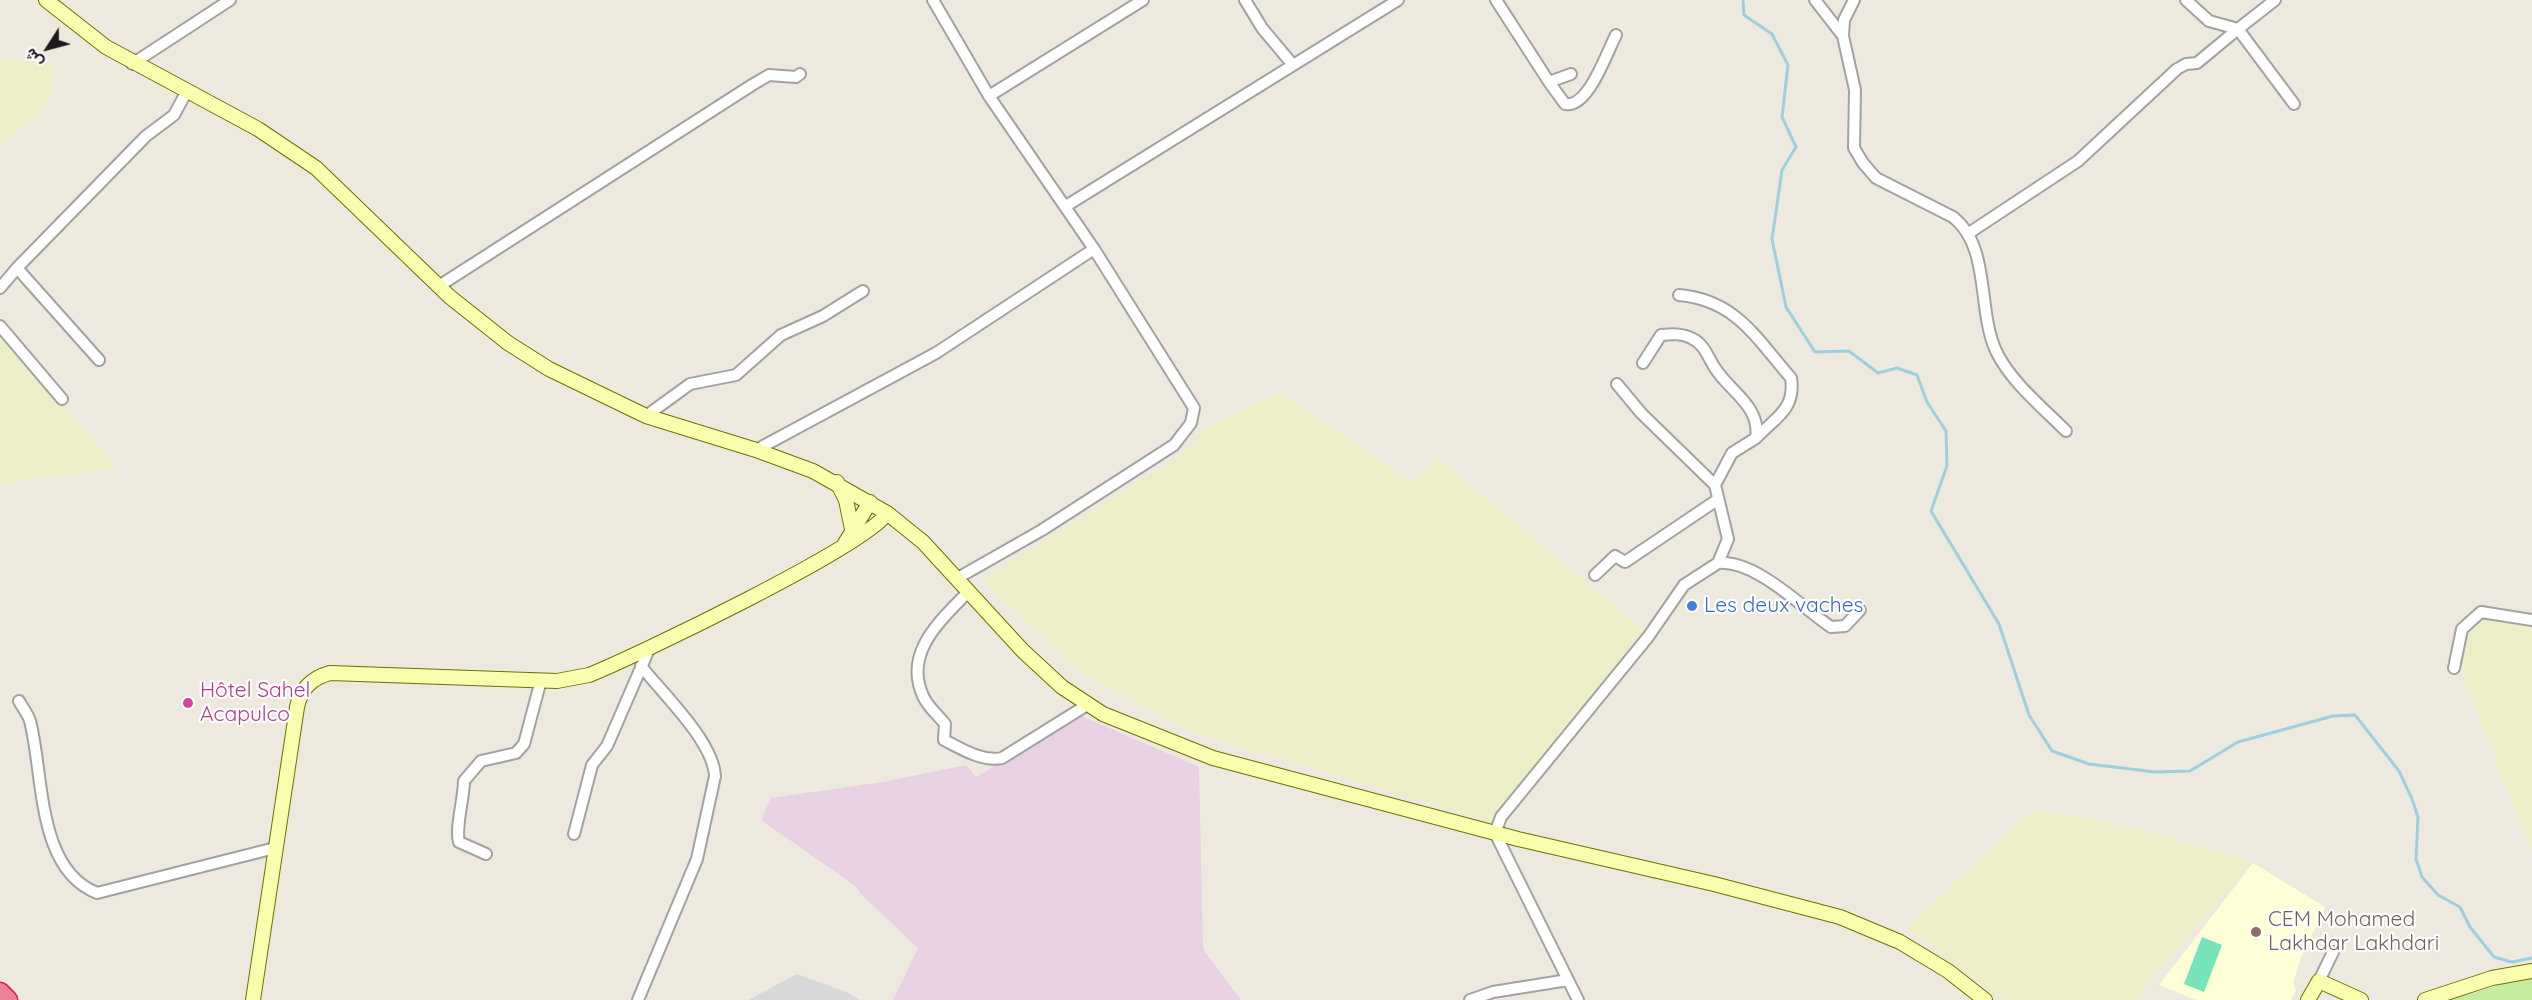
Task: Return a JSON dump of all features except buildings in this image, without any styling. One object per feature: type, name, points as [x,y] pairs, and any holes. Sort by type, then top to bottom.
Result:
[{"type":"highway","points":[[0,992],[8,1000]]},
{"type":"main road","points":[[46,0],[106,48],[132,64],[258,129],[315,168],[439,286],[508,343],[549,369],[646,416],[756,450],[837,482],[887,513],[923,542],[967,593],[1023,651],[1062,687],[1087,705],[1122,724],[1214,758],[1495,833],[1840,917],[1900,942],[1948,971],[1985,1000]]},
{"type":"main road","points":[[837,482],[858,531]]},
{"type":"main road","points":[[253,1000],[299,698],[314,679],[339,673],[541,680],[566,680],[589,675],[650,647],[844,545],[858,531],[870,502]]},
{"type":"main road","points":[[858,531],[878,524],[887,513]]},
{"type":"main road","points":[[858,531],[904,525]]},
{"type":"main road","points":[[2425,1000],[2492,978],[2532,971]]},
{"type":"main road","points":[[2308,1000],[2319,981],[2361,1000]]},
{"type":"street","points":[[132,64],[230,0]]},
{"type":"street","points":[[933,0],[989,96],[1066,206],[1194,408],[1191,423],[1174,445],[1042,530],[956,579]]},
{"type":"street","points":[[989,96],[1143,0]]},
{"type":"street","points":[[1245,0],[1262,28],[1293,65]]},
{"type":"street","points":[[1066,206],[1398,0]]},
{"type":"street","points":[[1496,0],[1565,104],[1578,102],[1588,92],[1616,34]]},
{"type":"street","points":[[1815,0],[1843,36]]},
{"type":"street","points":[[1854,0],[1844,20],[1843,36],[1856,90],[1854,148],[1876,178],[1953,217],[1969,233],[1996,350],[2018,381],[2066,431]]},
{"type":"street","points":[[2186,0],[2209,21],[2238,29],[2294,104]]},
{"type":"street","points":[[1969,233],[2078,161],[2177,69],[2186,64],[2197,63],[2275,0]]},
{"type":"street","points":[[439,286],[769,75],[795,77],[800,74]]},
{"type":"street","points":[[1549,82],[1571,74]]},
{"type":"street","points":[[0,288],[16,268],[146,136],[174,115],[187,91]]},
{"type":"street","points":[[756,450],[936,353],[1094,249]]},
{"type":"street","points":[[16,268],[99,360]]},
{"type":"street","points":[[646,416],[690,384],[736,375],[781,335],[823,316],[863,291]]},
{"type":"street","points":[[1578,1000],[1495,833],[1501,817],[1648,637],[1684,585],[1718,562],[1728,539],[1715,485],[1732,453],[1756,438],[1784,414],[1793,388],[1791,378],[1738,318],[1722,305],[1698,297],[1679,295]]},
{"type":"street","points":[[0,326],[62,399]]},
{"type":"street","points":[[1643,363],[1660,335],[1675,334],[1693,339],[1705,349],[1715,370],[1748,405],[1758,427],[1756,438]]},
{"type":"street","points":[[1617,384],[1641,413],[1715,485]]},
{"type":"street","points":[[1595,575],[1615,556],[1625,562],[1717,500]]},
{"type":"street","points":[[1718,562],[1743,567],[1762,576],[1831,627],[1845,626],[1860,610]]},
{"type":"street","points":[[967,593],[933,628],[919,655],[920,686],[925,700],[945,724],[944,740],[974,755],[991,759],[1002,758],[1087,705]]},
{"type":"street","points":[[2454,668],[2462,629],[2481,612],[2532,620]]},
{"type":"street","points":[[574,834],[592,765],[608,746],[650,647]]},
{"type":"street","points":[[638,1000],[697,859],[715,776],[714,766],[707,749],[641,666]]},
{"type":"street","points":[[486,854],[459,842],[457,836],[464,801],[464,781],[481,761],[516,753],[524,744],[541,680]]},
{"type":"street","points":[[19,701],[29,719],[51,839],[68,871],[84,888],[97,893],[275,848]]},
{"type":"street","points":[[2319,981],[2333,952]]},
{"type":"street","points":[[1470,1000],[1493,992],[1568,980]]},
{"type":"shaded area","points":[[0,59],[56,64],[48,106],[0,146]]},
{"type":"shaded area","points":[[0,330],[118,469],[0,483]]},
{"type":"shaded area","points":[[1279,392],[1413,483],[1436,457],[1645,632],[1491,822],[1197,734],[1083,674],[982,580],[1190,449],[1202,430]]},
{"type":"shaded area","points":[[2488,618],[2532,627],[2532,853],[2461,671],[2466,632]]},
{"type":"shaded area","points":[[1079,715],[1199,767],[1203,949],[1241,1000],[893,1000],[918,948],[860,893],[857,887],[761,820],[771,798],[883,782],[966,765],[976,777]]},
{"type":"shaded area","points":[[2034,809],[2135,828],[2252,862],[2133,1000],[2003,1000],[1906,928]]},
{"type":"shaded area","name":"CEM Mohamed Lakhdar Lakhdari","points":[[2253,863],[2325,907],[2301,958],[2293,982],[2296,990],[2291,1000],[2196,1000],[2159,985]]},
{"type":"shaded area","points":[[797,974],[846,992],[860,1000],[748,1000]]},
{"type":"green space","points":[[2202,937],[2222,945],[2204,992],[2184,984]]},
{"type":"green space","points":[[2532,977],[2532,1000],[2450,1000],[2522,978]]},
{"type":"waterway","points":[[1743,0],[1744,15],[1772,34],[1788,65],[1782,117],[1796,147],[1782,170],[1772,239],[1786,307],[1815,352],[1849,351],[1878,373],[1897,368],[1917,375],[1927,402],[1946,431],[1947,466],[1931,511],[1999,624],[2029,715],[2052,751],[2089,764],[2155,772],[2190,771],[2238,742],[2333,716],[2355,715],[2399,771],[2412,799],[2418,817],[2416,859],[2422,877],[2438,895],[2460,907],[2470,927],[2494,957],[2512,962],[2532,958]]},
{"type":"place","name":"Les deux vaches","points":[[1692,606]]},
{"type":"place","name":"Hôtel Sahel Acapulco","points":[[188,703]]},
{"type":"place","name":"CEM Mohamed Lakhdar Lakhdari","points":[[2256,932]]}]
